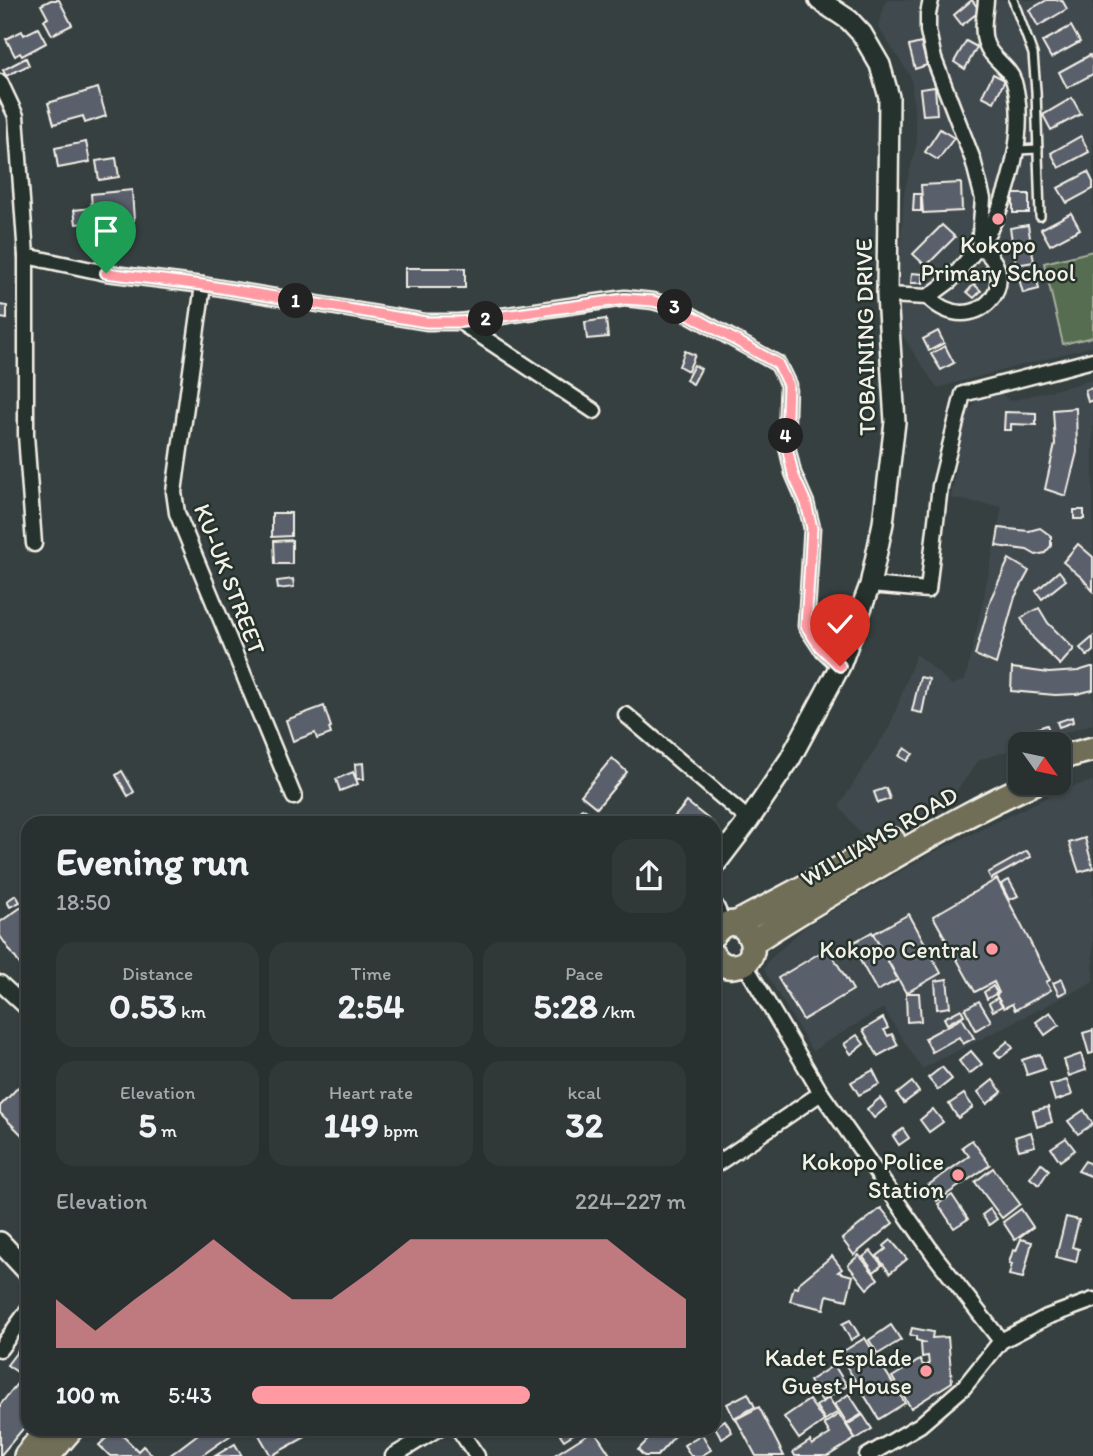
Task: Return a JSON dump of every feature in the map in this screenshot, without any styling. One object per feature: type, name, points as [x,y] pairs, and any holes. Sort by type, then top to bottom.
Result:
[{"type":"main road","points":[[1071,755],[1093,749]]},
{"type":"main road","points":[[1071,769],[1093,763]]},
{"type":"main road","name":"WILLIAMS ROAD","points":[[721,923],[1008,779]]},
{"type":"main road","name":"WILLIAMS ROAD","points":[[730,959],[799,912],[979,808],[1008,795]]},
{"type":"main road","name":"WILLIAMS ROAD","points":[[721,923],[743,927],[750,933],[730,959]]},
{"type":"main road","points":[[26,1456],[42,1436]]},
{"type":"main road","points":[[48,1456],[65,1436]]},
{"type":"street","name":"TOBAINING DRIVE","points":[[721,857],[797,747],[840,666],[870,585],[883,523],[895,422],[887,295],[889,97],[880,65],[862,34],[849,20],[819,0]]},
{"type":"street","points":[[931,0],[928,31],[934,59],[973,160],[983,199],[979,246]]},
{"type":"street","points":[[887,295],[928,297],[951,280],[994,226],[1017,150],[1019,108],[1013,79],[988,48],[984,36],[986,0]]},
{"type":"street","points":[[0,82],[16,116],[26,256],[26,435],[34,544]]},
{"type":"street","points":[[928,297],[938,307],[954,314],[977,311],[994,298],[999,282],[997,266],[988,252],[979,246]]},
{"type":"street","points":[[26,256],[106,273],[203,285],[426,322],[460,322],[625,299],[653,301],[678,308],[778,364],[788,385],[786,442],[793,474],[806,503],[812,528],[806,626],[820,647],[840,666]]},
{"type":"street","name":"KU-UK STREET","points":[[203,285],[174,492],[177,513],[294,797]]},
{"type":"street","points":[[460,322],[594,411]]},
{"type":"street","points":[[870,585],[928,590],[940,486],[963,394],[1093,360]]},
{"type":"street","points":[[625,715],[749,820]]},
{"type":"street","points":[[730,959],[934,1256],[1001,1341]]},
{"type":"street","points":[[0,983],[21,1002]]},
{"type":"street","points":[[721,1161],[821,1093]]},
{"type":"street","points":[[0,1242],[21,1264]]},
{"type":"street","points":[[867,1456],[920,1424],[964,1387],[1001,1341],[1046,1317],[1093,1300]]},
{"type":"street","points":[[0,1349],[21,1320]]},
{"type":"street","points":[[393,1456],[426,1436]]},
{"type":"street","points":[[463,1436],[477,1456]]},
{"type":"lane","points":[[1013,0],[1033,54],[1040,216]]},
{"type":"lane","points":[[1017,150],[1038,149]]},
{"type":"shaded area","name":"Kokopo Primary School","points":[[886,0],[1093,0],[1093,346],[937,388],[896,326],[904,193],[917,142],[911,77],[878,27]]},
{"type":"shaded area","points":[[1093,380],[1093,724],[1068,732],[1008,732],[1008,751],[979,760],[948,803],[868,843],[839,806],[890,726],[916,654],[952,685],[965,680],[1002,507],[951,498],[965,417],[976,401],[999,392],[1010,401]]},
{"type":"shaded area","points":[[1093,781],[1093,982],[922,1069],[883,1008],[812,1051],[764,970],[768,961],[805,927],[934,852],[1052,795],[1071,795],[1071,787]]},
{"type":"green space","points":[[1093,251],[1093,337],[1063,344],[1044,263]]},
{"type":"building","points":[[51,0],[59,0],[72,25],[52,35],[44,20],[48,18],[41,5]]},
{"type":"building","points":[[972,0],[980,11],[962,25],[954,15]]},
{"type":"building","points":[[1047,0],[1062,0],[1067,9],[1038,26],[1029,10]]},
{"type":"building","points":[[1071,26],[1080,42],[1051,58],[1042,42]]},
{"type":"building","points":[[38,28],[46,43],[22,56],[20,53],[15,56],[6,39],[22,31],[24,35]]},
{"type":"building","points":[[966,41],[977,47],[965,69],[954,62]]},
{"type":"building","points":[[921,43],[927,65],[915,69],[909,46]]},
{"type":"building","points":[[1090,55],[1093,74],[1067,88],[1059,72]]},
{"type":"building","points":[[26,58],[29,65],[6,76],[3,70]]},
{"type":"building","points":[[993,74],[1005,80],[994,102],[982,96]]},
{"type":"building","points":[[935,87],[937,114],[923,115],[920,89]]},
{"type":"building","points":[[98,88],[106,116],[85,123],[83,116],[54,124],[48,103]]},
{"type":"building","points":[[1072,98],[1081,114],[1051,130],[1043,115]]},
{"type":"building","points":[[940,129],[954,138],[938,160],[925,152]]},
{"type":"building","points":[[1081,136],[1089,152],[1059,168],[1051,153]]},
{"type":"building","points":[[86,142],[90,162],[58,168],[55,148]]},
{"type":"building","points":[[116,158],[119,177],[99,180],[96,161]]},
{"type":"building","points":[[1088,172],[1093,189],[1067,203],[1058,188]]},
{"type":"building","points":[[961,183],[962,211],[923,213],[921,185]]},
{"type":"building","points":[[132,190],[134,220],[110,222],[111,229],[94,231],[94,222],[76,224],[74,210],[92,208],[91,194]]},
{"type":"building","points":[[914,194],[921,194],[921,211],[913,211]]},
{"type":"building","points":[[1013,194],[1029,194],[1029,213],[1013,213]]},
{"type":"building","points":[[1071,213],[1080,229],[1050,245],[1041,229]]},
{"type":"building","points":[[942,225],[955,237],[926,266],[913,254]]},
{"type":"building","points":[[1028,225],[1034,262],[1016,265],[1010,228]]},
{"type":"building","points":[[405,268],[465,268],[465,288],[405,288]]},
{"type":"building","points":[[912,273],[923,274],[923,283],[911,283]]},
{"type":"building","points":[[1036,275],[1039,289],[1023,293],[1019,279]]},
{"type":"building","points":[[974,284],[981,291],[974,298],[967,292]]},
{"type":"building","points":[[0,305],[7,306],[7,319],[0,318]]},
{"type":"building","points":[[606,319],[608,337],[587,339],[585,322]]},
{"type":"building","points":[[938,331],[944,343],[929,351],[923,339]]},
{"type":"building","points":[[945,346],[954,363],[941,370],[931,354]]},
{"type":"building","points":[[685,351],[695,355],[688,371],[679,366]]},
{"type":"building","points":[[694,365],[701,369],[693,384],[686,380]]},
{"type":"building","points":[[1093,388],[1093,400],[1088,402],[1085,390]]},
{"type":"building","points":[[1076,408],[1077,452],[1066,496],[1045,489],[1055,444],[1053,410]]},
{"type":"building","points":[[1005,412],[1036,413],[1036,425],[1011,424],[1011,430],[1004,430]]},
{"type":"building","points":[[1074,510],[1084,510],[1084,519],[1074,519]]},
{"type":"building","points":[[272,513],[291,513],[291,536],[272,537]]},
{"type":"building","points":[[999,528],[1029,531],[1040,528],[1051,536],[1051,546],[1045,553],[1036,555],[1027,550],[996,546]]},
{"type":"building","points":[[292,540],[292,564],[275,564],[274,541]]},
{"type":"building","points":[[1078,544],[1093,557],[1093,591],[1063,562]]},
{"type":"building","points":[[1009,559],[1029,571],[1015,597],[996,664],[975,655],[991,598]]},
{"type":"building","points":[[1059,571],[1066,580],[1042,599],[1036,591]]},
{"type":"building","points":[[293,579],[294,587],[278,589],[277,581]]},
{"type":"building","points":[[1039,608],[1048,623],[1074,649],[1060,665],[1033,638],[1021,618]]},
{"type":"building","points":[[1093,637],[1093,651],[1087,656],[1080,648]]},
{"type":"building","points":[[1093,667],[1093,690],[1055,695],[1011,691],[1012,668],[1049,673]]},
{"type":"building","points":[[920,677],[929,679],[922,713],[912,711]]},
{"type":"building","points":[[324,706],[331,734],[317,739],[315,733],[293,741],[286,720]]},
{"type":"building","points":[[1072,717],[1073,722],[1059,727],[1057,722]]},
{"type":"building","points":[[1047,725],[1049,730],[1032,732]]},
{"type":"building","points":[[905,748],[913,754],[907,761],[899,756]]},
{"type":"building","points":[[612,758],[627,772],[597,808],[581,795]]},
{"type":"building","points":[[363,763],[364,779],[356,779],[355,764]]},
{"type":"building","points":[[122,771],[134,792],[128,796],[116,775]]},
{"type":"building","points":[[353,772],[358,784],[340,791],[336,779]]},
{"type":"building","points":[[886,788],[890,799],[878,803],[874,792]]},
{"type":"building","points":[[687,802],[704,816],[675,816]]},
{"type":"building","points":[[582,808],[595,816],[576,816]]},
{"type":"building","points":[[1085,838],[1093,868],[1079,872],[1069,843]]},
{"type":"building","points":[[1027,851],[1031,857],[991,879],[988,873]]},
{"type":"building","name":"Kokopo Central","points":[[997,879],[1050,980],[1046,982],[1051,990],[1015,1010],[1012,1004],[1004,1008],[996,995],[999,993],[994,982],[975,992],[933,916]]},
{"type":"building","points":[[1009,880],[1018,896],[1009,900],[1001,884]]},
{"type":"building","points":[[16,895],[20,902],[10,907],[7,901]]},
{"type":"building","points":[[21,907],[21,966],[0,936],[0,922]]},
{"type":"building","points":[[909,914],[941,973],[906,993],[873,934]]},
{"type":"building","points":[[872,932],[898,980],[877,991],[851,944]]},
{"type":"building","points":[[828,948],[853,990],[803,1020],[778,978]]},
{"type":"building","points":[[947,979],[950,1007],[937,1009],[935,981]]},
{"type":"building","points":[[1062,979],[1067,991],[1059,995],[1053,983]]},
{"type":"building","points":[[993,986],[997,993],[987,999],[984,992]]},
{"type":"building","points":[[906,993],[919,993],[921,1021],[907,1022]]},
{"type":"building","points":[[997,998],[1002,1006],[993,1011],[989,1003]]},
{"type":"building","points":[[979,1001],[991,1021],[976,1030],[965,1009]]},
{"type":"building","points":[[961,1009],[964,1015],[947,1024],[944,1018]]},
{"type":"building","points":[[1050,1012],[1059,1025],[1045,1035],[1036,1022]]},
{"type":"building","points":[[883,1018],[888,1028],[884,1030],[888,1036],[892,1034],[898,1045],[878,1056],[863,1030]]},
{"type":"building","points":[[962,1018],[974,1038],[963,1044],[959,1037],[932,1052],[925,1038]]},
{"type":"building","points":[[1093,1030],[1093,1053],[1089,1054],[1083,1033]]},
{"type":"building","points":[[857,1035],[864,1044],[851,1054],[844,1044]]},
{"type":"building","points":[[1008,1041],[1013,1048],[1000,1058],[995,1052]]},
{"type":"building","points":[[971,1051],[982,1064],[969,1074],[959,1061]]},
{"type":"building","points":[[1040,1054],[1045,1069],[1027,1075],[1022,1060]]},
{"type":"building","points":[[1081,1054],[1086,1070],[1069,1076],[1064,1060]]},
{"type":"building","points":[[942,1067],[952,1079],[938,1090],[928,1078]]},
{"type":"building","points":[[873,1070],[880,1084],[859,1095],[851,1082]]},
{"type":"building","points":[[993,1080],[1002,1092],[987,1104],[978,1092]]},
{"type":"building","points":[[1067,1080],[1072,1095],[1055,1101],[1050,1085]]},
{"type":"building","points":[[912,1082],[919,1092],[904,1103],[897,1094]]},
{"type":"building","points":[[21,1084],[21,1134],[0,1113],[0,1106]]},
{"type":"building","points":[[964,1094],[973,1107],[958,1118],[949,1104]]},
{"type":"building","points":[[880,1098],[887,1107],[874,1118],[867,1109]]},
{"type":"building","points":[[1048,1107],[1052,1122],[1037,1127],[1033,1111]]},
{"type":"building","points":[[933,1109],[943,1122],[929,1132],[920,1120]]},
{"type":"building","points":[[1084,1110],[1093,1124],[1078,1134],[1068,1121]]},
{"type":"building","points":[[903,1129],[909,1138],[899,1145],[893,1136]]},
{"type":"building","points":[[1031,1132],[1035,1146],[1019,1150],[1015,1137]]},
{"type":"building","points":[[1066,1138],[1075,1150],[1060,1161],[1051,1148]]},
{"type":"building","name":"Kokopo Police Station","points":[[972,1140],[990,1165],[937,1201],[927,1186],[969,1156],[962,1147]]},
{"type":"building","points":[[1085,1161],[1092,1165],[1093,1163],[1093,1177],[1078,1171]]},
{"type":"building","points":[[1041,1163],[1049,1170],[1039,1185],[1030,1178]]},
{"type":"building","name":"Kokopo Police Station","points":[[993,1168],[1020,1204],[1002,1218],[975,1182]]},
{"type":"building","name":"Kokopo Police Station","points":[[952,1195],[968,1219],[954,1228],[938,1204]]},
{"type":"building","points":[[881,1208],[893,1223],[854,1255],[842,1239]]},
{"type":"building","points":[[990,1209],[997,1219],[989,1225],[982,1215]]},
{"type":"building","points":[[1021,1209],[1033,1227],[1015,1240],[1003,1222]]},
{"type":"building","points":[[1066,1217],[1079,1220],[1072,1247],[1079,1249],[1076,1262],[1056,1257]]},
{"type":"building","points":[[1021,1239],[1032,1242],[1023,1278],[1009,1275],[1013,1250],[1016,1251]]},
{"type":"building","points":[[891,1240],[907,1259],[890,1273],[877,1256],[886,1249],[884,1246]]},
{"type":"building","points":[[871,1251],[882,1265],[874,1272],[863,1257]]},
{"type":"building","points":[[859,1255],[878,1279],[867,1289],[848,1265]]},
{"type":"building","points":[[832,1256],[842,1269],[838,1272],[853,1276],[847,1300],[827,1295],[824,1309],[790,1301],[794,1287],[798,1288],[799,1283]]},
{"type":"building","points":[[850,1320],[859,1335],[851,1340],[842,1324]]},
{"type":"building","points":[[891,1325],[901,1340],[878,1354],[869,1340]]},
{"type":"building","name":"Kadet Esplade Guest House","points":[[912,1328],[933,1332],[932,1338],[948,1337],[952,1382],[911,1408],[892,1377],[920,1360],[923,1365],[929,1365],[928,1356],[922,1357],[921,1343],[926,1343],[910,1335]]},
{"type":"building","points":[[865,1338],[905,1403],[879,1419],[839,1354]]},
{"type":"building","points":[[21,1346],[21,1375],[7,1365]]},
{"type":"building","points":[[834,1365],[847,1386],[822,1401],[809,1381]]},
{"type":"building","points":[[20,1380],[21,1431],[0,1456],[0,1405]]},
{"type":"building","points":[[748,1393],[755,1407],[734,1418],[727,1404]]},
{"type":"building","points":[[849,1394],[862,1414],[847,1423],[835,1404]]},
{"type":"building","points":[[829,1398],[838,1412],[825,1420],[816,1406]]},
{"type":"building","points":[[809,1400],[824,1421],[799,1439],[784,1417]]},
{"type":"building","points":[[759,1407],[784,1456],[756,1456],[736,1419]]},
{"type":"building","points":[[839,1414],[855,1439],[828,1456],[795,1456],[793,1452],[810,1441],[812,1445],[830,1434],[824,1424]]},
{"type":"building","points":[[863,1415],[872,1429],[856,1439],[847,1425]]},
{"type":"building","points":[[725,1420],[732,1432],[722,1439],[720,1436],[721,1423]]},
{"type":"building","points":[[109,1436],[123,1436],[138,1451],[143,1446],[153,1456],[110,1456],[99,1445]]},
{"type":"building","points":[[195,1436],[230,1436],[201,1456],[169,1456]]},
{"type":"building","points":[[260,1436],[307,1436],[271,1456]]},
{"type":"building","points":[[585,1436],[598,1436],[611,1456],[553,1456]]},
{"type":"building","points":[[651,1436],[674,1437],[657,1456],[644,1456],[638,1450]]},
{"type":"building","points":[[703,1436],[711,1450],[701,1456],[691,1456],[684,1445]]},
{"type":"building","points":[[235,1444],[242,1456],[215,1456]]},
{"type":"place","name":"Kokopo Primary School","points":[[998,219]]},
{"type":"place","name":"Kokopo Central","points":[[992,949]]},
{"type":"place","name":"Kokopo Police Station","points":[[958,1175]]},
{"type":"place","name":"Kadet Esplade Guest House","points":[[926,1371]]},
{"type":"route","points":[[106,273],[203,285],[426,322],[460,322],[625,299],[653,301],[678,308],[778,364],[788,385],[786,442],[793,474],[806,503],[812,528],[806,626],[820,647],[840,666]]}]
